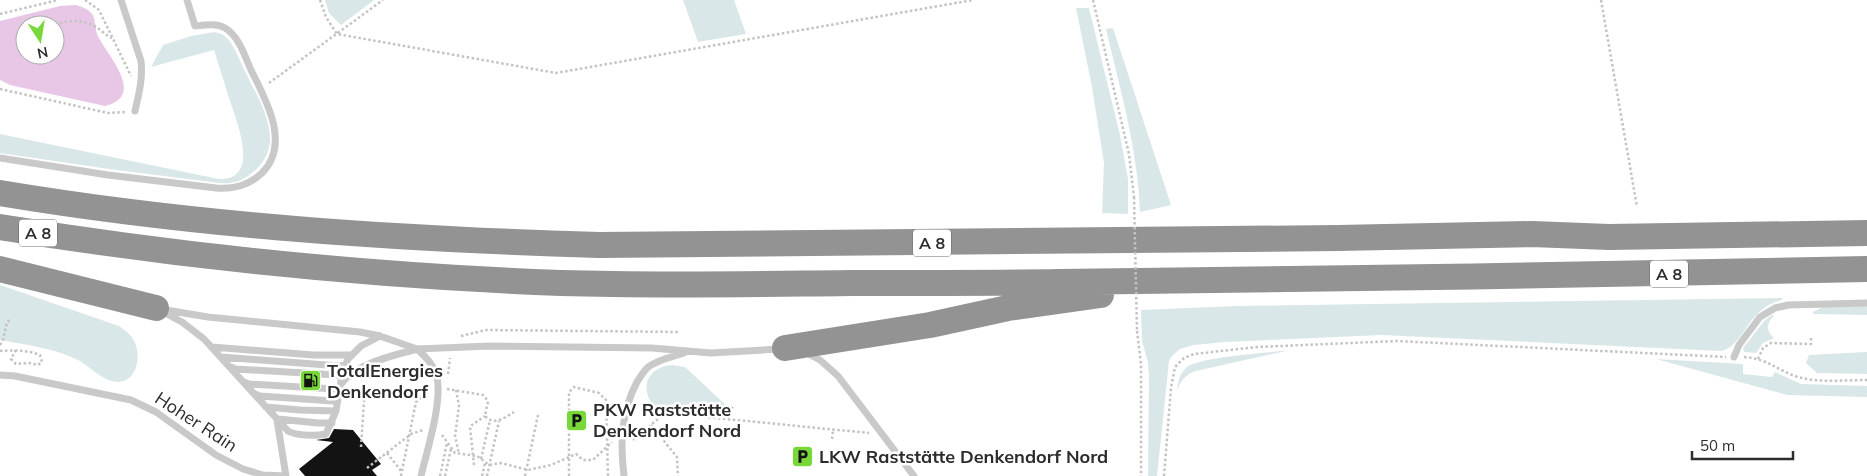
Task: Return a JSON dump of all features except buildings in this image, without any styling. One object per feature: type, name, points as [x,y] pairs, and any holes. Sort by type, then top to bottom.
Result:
[{"type":"highway","name":"A 8","points":[[0,193],[190,220],[288,229],[488,242],[599,245],[1328,239],[1532,234],[1609,237],[1867,233]]},
{"type":"highway","name":"A 8","points":[[0,227],[174,252],[363,272],[555,282],[733,285],[1226,280],[1867,269]]},
{"type":"highway","points":[[0,269],[156,308]]},
{"type":"highway","points":[[785,348],[930,325],[1008,308],[1226,280]]},
{"type":"lane","points":[[121,0],[141,61],[142,78],[135,111]]},
{"type":"lane","points":[[0,158],[108,175],[227,189],[242,186],[264,171],[272,159],[276,147],[275,131],[261,90],[230,32],[217,25],[195,26],[187,0]]},
{"type":"lane","points":[[1734,357],[1739,345],[1760,317],[1775,308],[1788,305],[1867,303]]},
{"type":"lane","points":[[156,308],[208,317],[345,330],[380,336],[417,349],[431,364],[438,388],[436,415],[421,476]]},
{"type":"lane","points":[[156,308],[192,329],[212,347],[288,431],[298,434],[326,434],[336,411],[345,364],[361,346],[380,336]]},
{"type":"lane","points":[[340,387],[348,376],[357,370],[417,349],[490,346],[645,348],[687,352],[742,352],[785,348],[804,351],[820,360],[838,376],[914,476]]},
{"type":"lane","points":[[212,347],[351,356]]},
{"type":"lane","points":[[624,476],[621,441],[628,400],[643,373],[654,363],[687,352]]},
{"type":"lane","points":[[221,357],[226,359],[302,364],[345,364]]},
{"type":"lane","points":[[230,367],[235,369],[342,374]]},
{"type":"lane","name":"Hoher Rain","points":[[0,375],[15,376],[131,400],[156,412],[206,448],[243,469],[263,475],[286,476]]},
{"type":"lane","points":[[244,382],[248,384],[301,387],[340,387]]},
{"type":"lane","points":[[255,394],[300,399],[338,399]]},
{"type":"lane","points":[[266,407],[321,412],[336,411]]},
{"type":"lane","points":[[277,419],[286,476]]},
{"type":"lane","points":[[277,419],[299,422],[332,422]]},
{"type":"path","points":[[0,14],[58,0]]},
{"type":"path","points":[[85,0],[99,10],[128,70],[132,77],[141,85]]},
{"type":"path","points":[[320,0],[326,16],[337,34],[556,73],[973,0]]},
{"type":"path","points":[[261,90],[383,0]]},
{"type":"path","points":[[1093,0],[1130,154],[1134,197],[1137,332],[1141,372],[1141,476]]},
{"type":"path","points":[[1601,0],[1637,207]]},
{"type":"path","points":[[65,22],[82,21],[93,25],[112,38]]},
{"type":"path","points":[[0,89],[108,113],[135,111]]},
{"type":"path","points":[[0,345],[7,322],[10,320]]},
{"type":"path","points":[[448,389],[449,339],[486,330],[679,332]]},
{"type":"path","points":[[1758,359],[1763,348],[1769,343],[1811,344],[1811,338]]},
{"type":"path","points":[[1164,476],[1175,367],[1184,358],[1194,354],[1257,347],[1397,341],[1734,357],[1758,359],[1792,375],[1806,378],[1867,380]]},
{"type":"path","points":[[0,351],[16,350],[32,352],[40,355],[42,362],[38,365],[29,363],[16,364],[11,359],[16,350]]},
{"type":"path","points":[[361,447],[364,386]]},
{"type":"path","points":[[569,476],[570,392],[574,387],[599,393],[606,400],[608,476]]},
{"type":"path","points":[[459,454],[455,436],[459,406],[456,390],[483,394],[488,401],[485,416],[470,426],[474,464]]},
{"type":"path","points":[[707,418],[708,408],[730,410],[734,407]]},
{"type":"path","points":[[485,416],[490,420],[499,421],[514,412]]},
{"type":"path","points":[[367,468],[411,434],[420,430],[441,434],[451,449],[459,454],[473,455],[489,464],[501,464],[526,470],[549,466],[576,454],[583,460],[593,460],[611,443],[632,440],[665,413],[883,434]]},
{"type":"path","points":[[524,476],[538,415]]},
{"type":"path","points":[[481,459],[490,420]]},
{"type":"path","points":[[486,476],[499,421]]},
{"type":"path","points":[[651,425],[677,457],[678,476]]},
{"type":"path","points":[[832,439],[833,430]]},
{"type":"path","points":[[402,474],[411,434]]},
{"type":"path","points":[[440,476],[447,443]]},
{"type":"path","points":[[445,476],[451,449]]},
{"type":"path","points":[[387,453],[402,474]]},
{"type":"path","points":[[482,476],[485,462]]},
{"type":"shaded area","points":[[325,0],[374,0],[341,25],[329,13]]},
{"type":"shaded area","points":[[683,0],[734,0],[746,34],[698,42]]},
{"type":"shaded area","points":[[76,5],[90,11],[93,15],[97,34],[122,77],[123,95],[117,101],[105,106],[10,85],[0,80],[0,21],[15,17],[15,65],[65,65],[65,15],[24,15],[60,6]]},
{"type":"shaded area","points":[[1076,8],[1089,8],[1120,135],[1128,179],[1128,214],[1102,213],[1104,163],[1092,87]]},
{"type":"shaded area","points":[[1113,28],[1171,205],[1140,212],[1139,189],[1132,143],[1106,29]]},
{"type":"shaded area","points":[[214,32],[227,38],[237,53],[268,122],[270,141],[266,157],[245,178],[234,182],[219,183],[0,153],[0,134],[219,179],[232,177],[240,170],[243,160],[243,147],[214,50],[151,67],[163,45],[191,36]]},
{"type":"shaded area","points":[[0,285],[119,326],[134,340],[137,349],[136,367],[133,373],[124,381],[112,381],[102,377],[83,363],[69,356],[40,347],[0,340]]},
{"type":"shaded area","points":[[1782,298],[1782,300],[1770,304],[1761,311],[1736,341],[1722,351],[1381,335],[1194,345],[1180,349],[1169,361],[1157,476],[1148,476],[1149,376],[1148,362],[1142,341],[1141,310],[1237,306]]},
{"type":"shaded area","points":[[1867,306],[1867,315],[1813,314],[1813,312],[1823,307]]},
{"type":"shaded area","points":[[1772,315],[1774,316],[1768,327],[1774,338],[1763,343],[1756,353],[1744,352],[1743,348],[1765,320]]},
{"type":"shaded area","points":[[1290,350],[1196,371],[1184,378],[1177,391],[1178,381],[1182,372],[1195,363]]},
{"type":"shaded area","points":[[1867,352],[1867,374],[1817,373],[1806,363],[1809,355]]},
{"type":"shaded area","points":[[1656,359],[1743,364],[1743,374],[1772,377],[1775,372],[1801,384],[1867,386],[1867,397],[1787,395]]},
{"type":"shaded area","points":[[672,365],[685,367],[729,408],[703,405],[702,416],[670,413],[659,407],[656,409],[651,402],[646,388],[648,381],[656,370]]},
{"type":"place","name":"TotalEnergies Denkendorf","points":[[311,381]]},
{"type":"place","name":"PKW Raststätte Denkendorf Nord","points":[[577,420]]},
{"type":"place","name":"LKW Raststätte Denkendorf Nord","points":[[803,457]]}]
